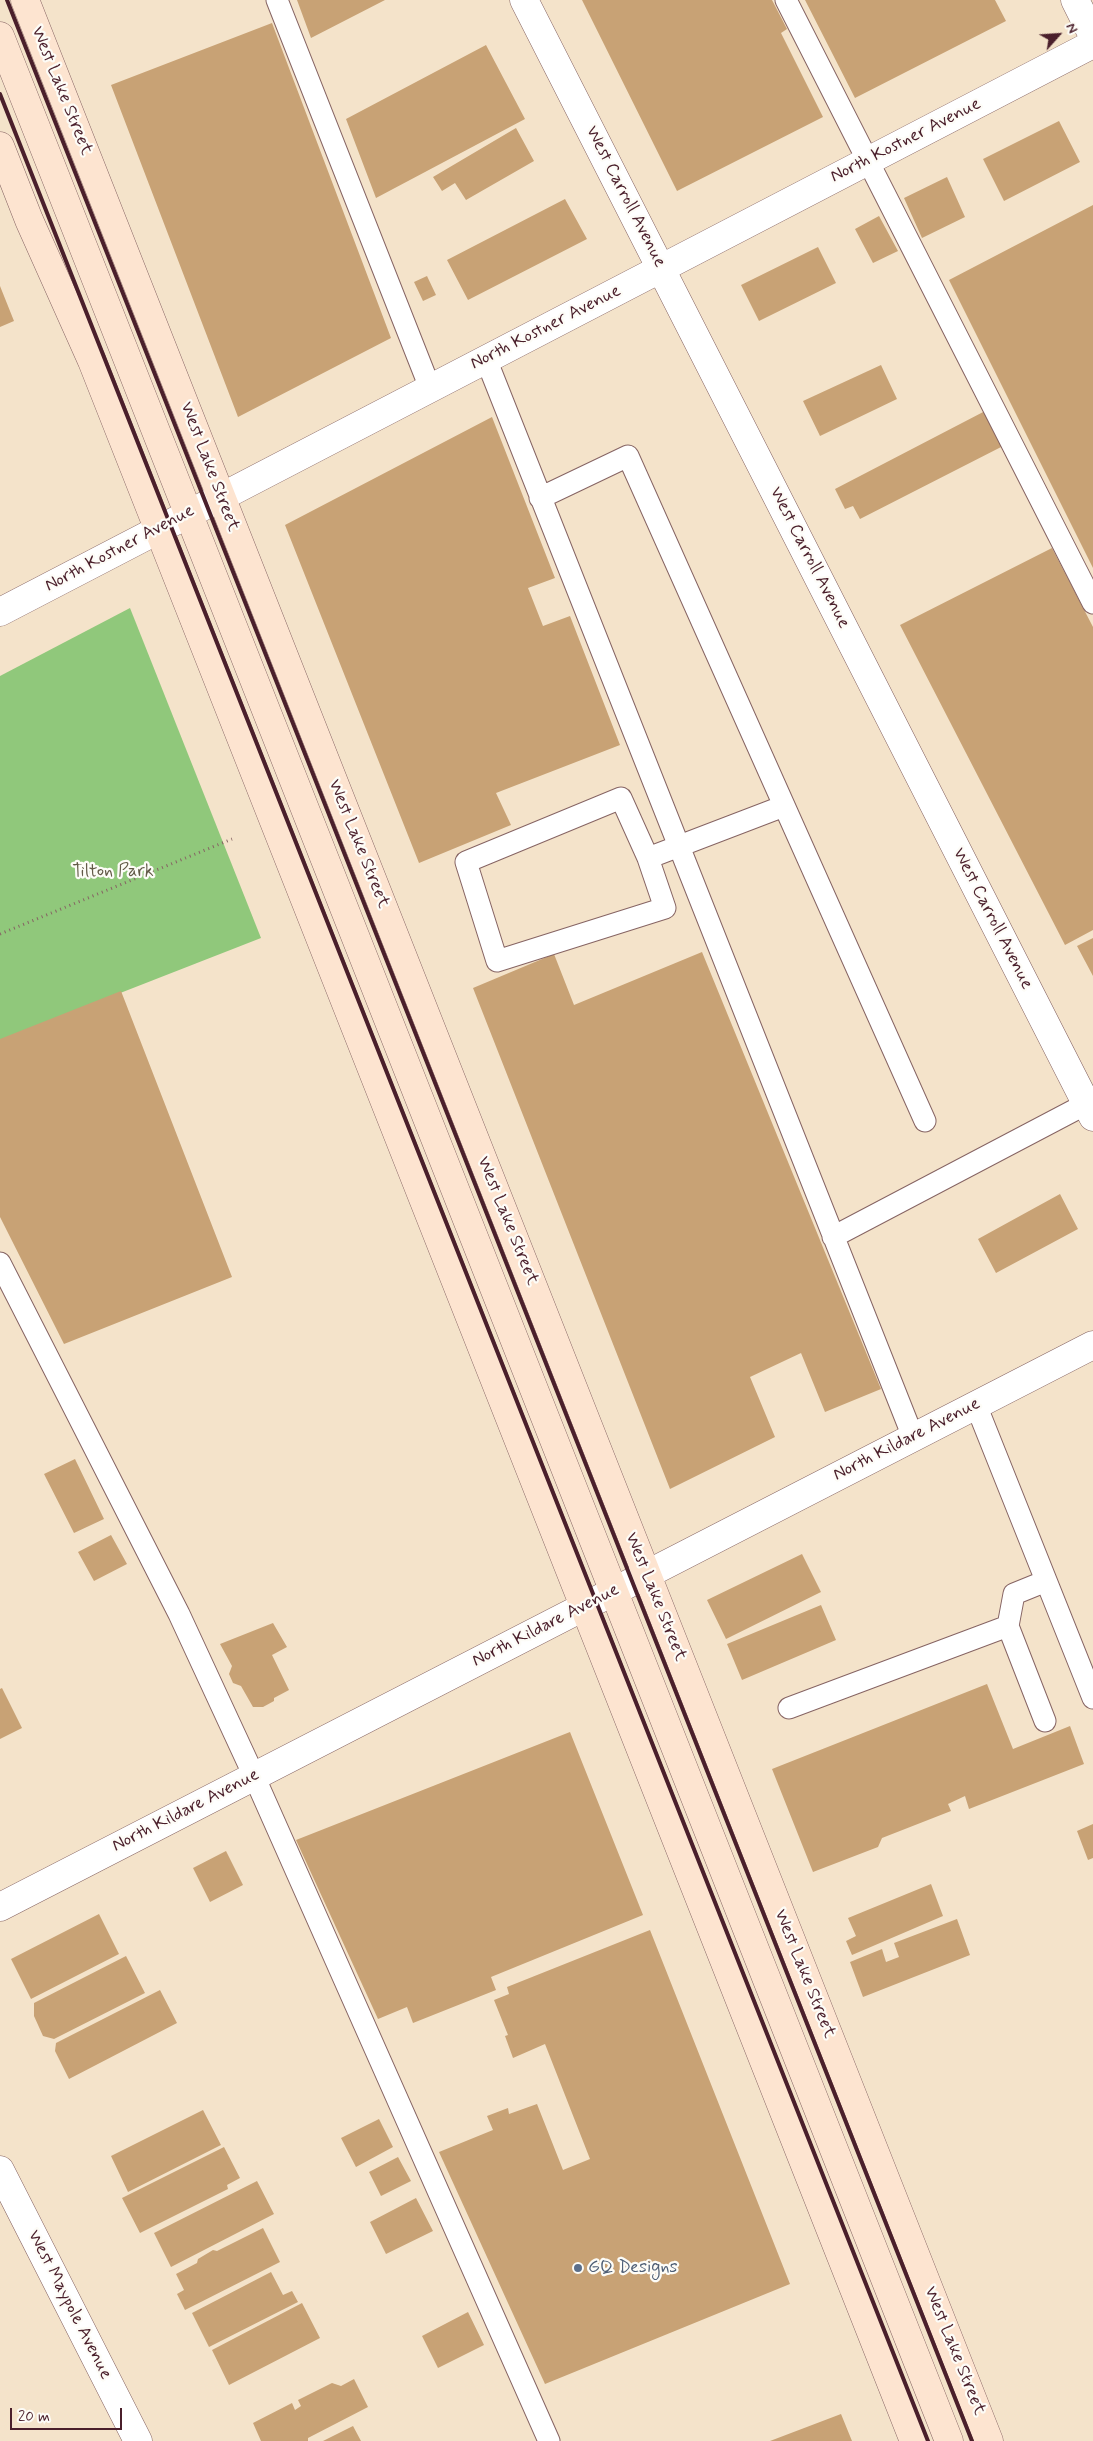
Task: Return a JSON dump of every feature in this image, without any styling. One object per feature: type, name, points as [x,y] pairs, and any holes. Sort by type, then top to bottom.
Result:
[{"type":"main road","name":"West Lake Street","points":[[25,0],[989,2441]]},
{"type":"main road","name":"West Lake Street","points":[[0,36],[949,2441]]},
{"type":"main road","points":[[0,146],[29,220],[92,361],[159,529],[914,2441]]},
{"type":"street","name":"West Carroll Avenue","points":[[524,0],[1090,1110]]},
{"type":"street","points":[[1075,0],[1093,36]]},
{"type":"street","name":"North Kostner Avenue","points":[[0,612],[188,512],[1093,44]]},
{"type":"street","name":"North Kildare Avenue","points":[[0,1907],[1093,1344]]},
{"type":"street","name":"West Maypole Avenue","points":[[0,2170],[138,2441]]},
{"type":"lane","points":[[277,0],[430,388]]},
{"type":"lane","points":[[786,0],[1093,603]]},
{"type":"lane","points":[[486,359],[913,1437]]},
{"type":"lane","points":[[540,498],[628,456],[924,1121]]},
{"type":"lane","points":[[621,798],[648,858],[665,908],[496,961],[466,862],[621,798]]},
{"type":"lane","points":[[648,858],[784,806]]},
{"type":"lane","points":[[833,1237],[1090,1110]]},
{"type":"lane","points":[[0,1263],[179,1614],[254,1776],[550,2441]]},
{"type":"lane","points":[[976,1405],[1093,1698]]},
{"type":"lane","points":[[1045,1721],[1008,1626],[1014,1594],[1046,1581]]},
{"type":"lane","points":[[789,1708],[1008,1626]]},
{"type":"path","points":[[0,934],[232,839]]},
{"type":"green space","name":"Tilton Park","points":[[130,608],[261,938],[0,1040],[0,676]]},
{"type":"building","points":[[297,0],[385,0],[311,38]]},
{"type":"building","points":[[582,0],[772,0],[787,29],[781,33],[823,117],[677,191]]},
{"type":"building","points":[[805,0],[995,0],[1006,21],[855,98]]},
{"type":"building","points":[[272,23],[391,338],[238,417],[111,85]]},
{"type":"building","points":[[486,45],[525,119],[376,198],[346,119]]},
{"type":"building","points":[[1059,121],[1080,162],[1004,201],[983,159]]},
{"type":"building","points":[[516,128],[534,161],[466,200],[455,183],[442,191],[433,177]]},
{"type":"building","points":[[947,177],[965,217],[922,238],[904,198]]},
{"type":"building","points":[[565,199],[587,239],[468,300],[447,260]]},
{"type":"building","points":[[1093,205],[1093,568],[949,280]]},
{"type":"building","points":[[879,216],[898,251],[873,263],[855,229]]},
{"type":"building","points":[[818,247],[836,283],[759,321],[741,285]]},
{"type":"building","points":[[427,276],[436,295],[423,301],[414,282]]},
{"type":"building","points":[[0,286],[14,321],[0,327]]},
{"type":"building","points":[[881,365],[897,399],[820,436],[803,401]]},
{"type":"building","points":[[987,410],[1005,445],[860,519],[853,506],[845,509],[835,489]]},
{"type":"building","points":[[492,417],[555,578],[528,588],[543,626],[570,616],[620,745],[496,793],[511,825],[419,863],[285,525]]},
{"type":"building","points":[[1052,548],[1093,627],[1093,930],[1065,945],[900,625]]},
{"type":"building","points":[[1093,938],[1093,976],[1077,946]]},
{"type":"building","points":[[702,952],[881,1389],[825,1412],[801,1353],[750,1377],[775,1437],[670,1489],[473,988],[554,954],[574,1005]]},
{"type":"building","points":[[121,991],[232,1277],[64,1344],[0,1217],[0,1039]]},
{"type":"building","points":[[1060,1194],[1078,1229],[996,1273],[978,1239]]},
{"type":"building","points":[[75,1459],[104,1519],[74,1533],[44,1474]]},
{"type":"building","points":[[111,1535],[127,1564],[94,1581],[78,1552]]},
{"type":"building","points":[[802,1554],[821,1592],[726,1639],[707,1600]]},
{"type":"building","points":[[821,1605],[836,1640],[742,1680],[727,1644]]},
{"type":"building","points":[[273,1623],[287,1647],[272,1655],[289,1690],[274,1698],[274,1701],[263,1707],[253,1707],[241,1686],[233,1683],[229,1674],[232,1666],[220,1644]]},
{"type":"building","points":[[987,1684],[1013,1749],[1070,1726],[1084,1764],[969,1809],[965,1796],[948,1804],[951,1811],[882,1838],[878,1847],[813,1872],[772,1769]]},
{"type":"building","points":[[2,1688],[22,1728],[0,1739],[0,1689]]},
{"type":"building","points":[[570,1732],[643,1915],[491,1977],[496,1990],[413,2023],[407,2007],[378,2019],[296,1840]]},
{"type":"building","points":[[1093,1824],[1093,1858],[1088,1860],[1077,1831]]},
{"type":"building","points":[[226,1851],[243,1885],[210,1902],[193,1868]]},
{"type":"building","points":[[931,1884],[943,1916],[852,1955],[846,1941],[856,1936],[848,1918]]},
{"type":"building","points":[[99,1914],[119,1954],[31,1999],[11,1959]]},
{"type":"building","points":[[957,1919],[970,1955],[863,1997],[850,1962],[882,1949],[886,1962],[899,1957],[894,1943]]},
{"type":"building","points":[[650,1930],[790,2284],[545,2384],[439,2152],[493,2130],[487,2116],[508,2108],[509,2114],[537,2104],[563,2170],[590,2159],[545,2044],[513,2058],[505,2036],[508,2035],[494,2000],[509,1994],[507,1987]]},
{"type":"building","points":[[126,1956],[145,1993],[54,2039],[43,2036],[34,2016],[34,2003]]},
{"type":"building","points":[[160,1990],[177,2023],[69,2079],[55,2051],[56,2043]]},
{"type":"building","points":[[203,2110],[221,2145],[128,2192],[111,2156]]},
{"type":"building","points":[[379,2119],[393,2147],[356,2167],[341,2138]]},
{"type":"building","points":[[224,2147],[240,2178],[227,2185],[228,2189],[140,2233],[122,2198]]},
{"type":"building","points":[[398,2157],[411,2181],[381,2196],[369,2172]]},
{"type":"building","points":[[257,2181],[274,2214],[171,2267],[154,2233]]},
{"type":"building","points":[[416,2198],[433,2231],[386,2254],[370,2222]]},
{"type":"building","points":[[263,2228],[280,2262],[185,2310],[177,2294],[184,2290],[176,2274],[197,2263],[198,2259],[213,2250],[217,2251]]},
{"type":"building","points":[[271,2272],[283,2295],[292,2291],[298,2302],[209,2347],[192,2313]]},
{"type":"building","points":[[302,2303],[320,2338],[229,2385],[212,2350]]},
{"type":"building","points":[[468,2312],[484,2345],[438,2368],[422,2336]]},
{"type":"building","points":[[354,2379],[368,2407],[308,2438],[308,2441],[261,2441],[253,2423],[292,2403],[295,2410],[301,2406],[298,2400],[332,2383],[341,2386]]},
{"type":"building","points":[[841,2414],[852,2441],[770,2441]]},
{"type":"building","points":[[353,2426],[361,2441],[323,2441]]},
{"type":"railway","points":[[7,0],[972,2441]]},
{"type":"railway","points":[[0,94],[928,2441]]},
{"type":"place","name":"GQ Designs","points":[[578,2268]]}]
